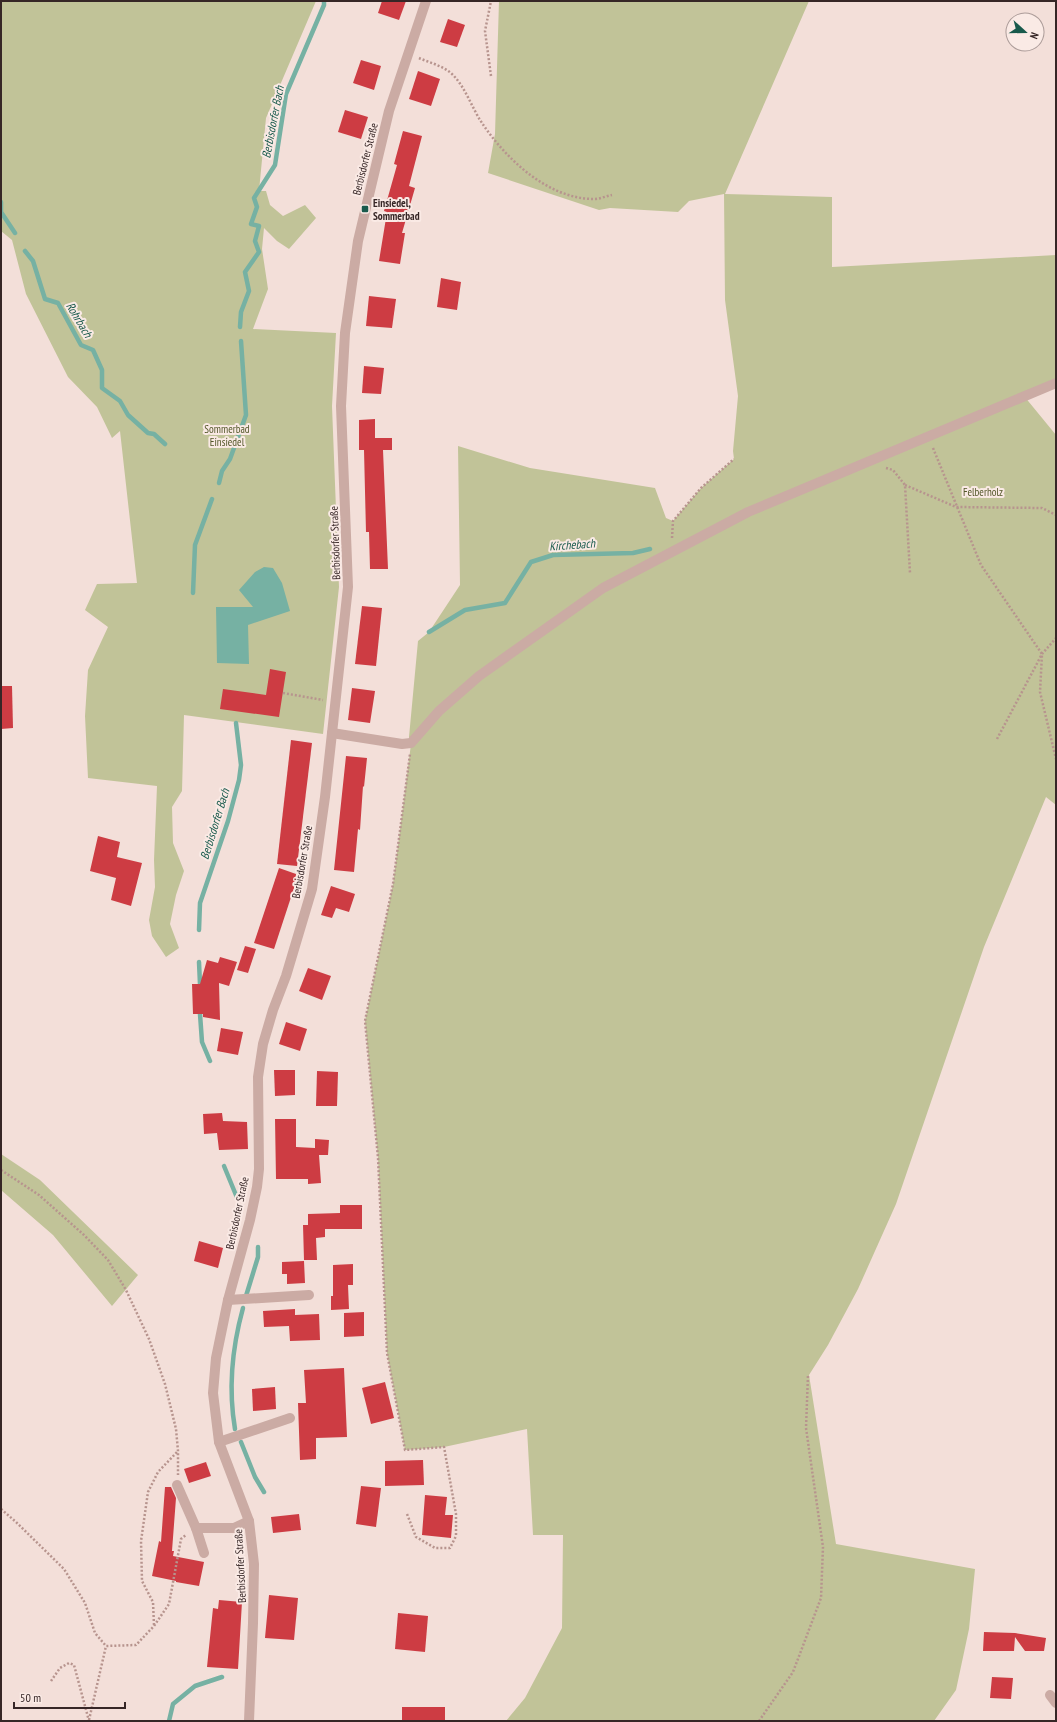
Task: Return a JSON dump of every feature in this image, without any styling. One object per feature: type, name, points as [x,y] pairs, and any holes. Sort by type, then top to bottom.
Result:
[{"type":"street","name":"Berbisdorfer Straße","points":[[249,1721],[254,1623],[254,1564],[249,1521],[219,1442],[213,1393],[216,1358],[228,1300],[250,1220],[257,1187],[259,1169],[258,1077],[264,1044],[273,1010],[286,976],[312,888],[336,702],[348,586],[341,406],[345,333],[358,241],[389,111],[426,1]]},
{"type":"street","points":[[332,733],[402,744],[411,743],[440,711],[480,676],[603,588],[748,512],[814,483],[868,462],[1056,383]]},
{"type":"street","points":[[228,1300],[309,1295]]},
{"type":"street","points":[[219,1442],[290,1418]]},
{"type":"street","points":[[178,1485],[196,1528],[204,1553]]},
{"type":"street","points":[[196,1528],[234,1528],[249,1521]]},
{"type":"path","points":[[491,76],[485,31],[492,1]]},
{"type":"path","points":[[408,54],[441,67],[453,75],[495,140],[520,166],[549,188],[582,198],[595,199],[612,195]]},
{"type":"path","points":[[928,436],[981,565],[1042,654],[1040,692],[1056,759]]},
{"type":"path","points":[[672,552],[673,521],[701,488],[734,459]]},
{"type":"path","points":[[868,462],[893,470],[905,485],[956,507],[1042,508],[1056,515]]},
{"type":"path","points":[[905,485],[910,573]]},
{"type":"path","points":[[997,739],[1042,654],[1056,638]]},
{"type":"path","points":[[283,693],[336,702]]},
{"type":"path","points":[[407,1514],[416,1537],[435,1548],[450,1548],[456,1536],[456,1514],[444,1447],[405,1450],[387,1353],[378,1158],[365,1021],[393,884],[411,743]]},
{"type":"path","points":[[1,1170],[39,1195],[84,1235],[108,1260],[126,1290],[149,1340],[165,1384],[176,1429],[178,1451],[178,1485]]},
{"type":"path","points":[[759,1721],[793,1672],[821,1598],[823,1547],[806,1428],[808,1375]]},
{"type":"path","points":[[154,1626],[153,1602],[142,1581],[141,1541],[148,1492],[158,1472],[178,1451]]},
{"type":"path","points":[[1,1509],[64,1569],[85,1603],[95,1633],[106,1646]]},
{"type":"path","points":[[106,1646],[136,1645],[154,1626],[169,1604],[181,1539],[196,1528]]},
{"type":"path","points":[[89,1721],[106,1646]]},
{"type":"path","points":[[51,1681],[60,1668],[69,1663],[74,1665],[89,1721]]},
{"type":"green space","name":"Sommerbad Einsiedel","points":[[1,1],[316,1],[266,118],[259,191],[266,191],[270,205],[283,216],[305,205],[316,218],[289,249],[277,241],[264,228],[262,249],[268,289],[253,329],[336,333],[332,406],[339,587],[323,734],[184,715],[182,791],[172,807],[173,843],[184,871],[176,895],[170,924],[179,948],[166,957],[152,936],[149,920],[155,887],[154,860],[157,786],[88,778],[85,716],[88,670],[108,627],[85,610],[97,584],[137,583],[120,431],[112,438],[97,407],[68,377],[26,294],[12,240],[1,231]]},
{"type":"green space","name":"Felberholz","points":[[499,1],[809,1],[725,194],[832,197],[832,267],[1056,255],[1056,383],[1024,396],[1056,435],[1056,805],[1046,797],[984,947],[896,1204],[858,1289],[828,1345],[809,1375],[836,1544],[975,1569],[969,1629],[956,1690],[934,1721],[506,1721],[525,1698],[562,1628],[563,1535],[533,1535],[527,1429],[444,1447],[405,1450],[387,1353],[378,1158],[365,1021],[393,884],[411,744],[409,737],[418,641],[429,632],[460,585],[458,446],[530,468],[655,488],[666,518],[673,521],[701,488],[734,459],[733,451],[738,396],[725,300],[724,194],[689,201],[678,212],[610,208],[599,210],[488,173],[495,134]]},
{"type":"green space","points":[[1,1154],[40,1180],[138,1275],[112,1306],[53,1235],[1,1190]]},
{"type":"water","points":[[264,567],[273,568],[282,583],[290,611],[248,625],[249,664],[217,663],[216,607],[253,607],[239,590],[255,572]]},
{"type":"building","points":[[382,1],[406,1],[399,20],[378,13]]},
{"type":"building","points":[[448,19],[465,25],[457,47],[440,42]]},
{"type":"building","points":[[361,60],[381,66],[374,90],[353,83]]},
{"type":"building","points":[[418,71],[440,79],[431,106],[409,99]]},
{"type":"building","points":[[345,110],[368,117],[361,139],[338,132]]},
{"type":"building","points":[[403,131],[422,136],[409,186],[415,188],[402,233],[405,233],[400,264],[379,261],[387,212],[384,211],[397,165],[394,164]]},
{"type":"building","points":[[441,278],[461,282],[457,310],[437,307]]},
{"type":"building","points":[[369,296],[396,299],[392,328],[366,326]]},
{"type":"building","points":[[364,366],[384,368],[381,394],[362,393]]},
{"type":"building","points":[[375,419],[375,438],[392,438],[392,450],[383,450],[388,569],[370,569],[369,532],[366,532],[364,450],[359,450],[359,420]]},
{"type":"building","points":[[362,606],[382,608],[376,666],[355,664]]},
{"type":"building","points":[[270,669],[286,672],[279,717],[220,709],[223,689],[266,695]]},
{"type":"building","points":[[1,686],[12,686],[13,728],[1,729]]},
{"type":"building","points":[[352,688],[375,691],[370,723],[348,720]]},
{"type":"building","points":[[291,740],[312,743],[297,866],[277,864]]},
{"type":"building","points":[[346,756],[367,758],[364,787],[363,786],[360,830],[358,829],[354,872],[334,870]]},
{"type":"building","points":[[98,836],[120,842],[117,857],[142,863],[131,906],[111,900],[116,878],[90,871]]},
{"type":"building","points":[[279,868],[296,874],[295,885],[274,949],[254,943]]},
{"type":"building","points":[[331,886],[355,894],[349,912],[336,908],[332,918],[321,915]]},
{"type":"building","points":[[245,946],[256,949],[248,973],[237,970]]},
{"type":"building","points":[[220,957],[237,962],[229,986],[219,983],[220,1020],[203,1017],[203,1014],[193,1014],[192,984],[200,984],[207,960],[218,963]]},
{"type":"building","points":[[308,968],[331,976],[322,1000],[299,991]]},
{"type":"building","points":[[286,1022],[307,1029],[300,1051],[279,1044]]},
{"type":"building","points":[[221,1028],[243,1032],[238,1055],[217,1051]]},
{"type":"building","points":[[274,1070],[295,1070],[295,1095],[275,1096]]},
{"type":"building","points":[[317,1071],[338,1072],[337,1106],[316,1106]]},
{"type":"building","points":[[222,1113],[223,1121],[247,1122],[248,1149],[219,1150],[217,1133],[204,1134],[203,1114]]},
{"type":"building","points":[[275,1119],[296,1119],[296,1147],[315,1148],[315,1139],[329,1140],[328,1155],[319,1155],[321,1183],[308,1184],[308,1179],[276,1179]]},
{"type":"building","points":[[340,1205],[362,1205],[362,1229],[325,1229],[325,1237],[316,1238],[317,1260],[304,1260],[303,1225],[308,1225],[308,1214],[340,1213]]},
{"type":"building","points":[[199,1241],[223,1248],[218,1268],[194,1261]]},
{"type":"building","points":[[304,1261],[305,1283],[287,1284],[287,1274],[282,1274],[282,1262]]},
{"type":"building","points":[[353,1264],[353,1285],[348,1285],[349,1309],[331,1310],[331,1296],[333,1296],[333,1265]]},
{"type":"building","points":[[295,1309],[295,1315],[319,1314],[320,1340],[290,1341],[289,1326],[264,1327],[263,1311]]},
{"type":"building","points":[[364,1312],[364,1336],[344,1337],[344,1313]]},
{"type":"building","points":[[344,1368],[347,1437],[316,1438],[316,1459],[300,1460],[298,1403],[306,1403],[304,1370]]},
{"type":"building","points":[[385,1382],[394,1418],[371,1424],[362,1388]]},
{"type":"building","points":[[275,1387],[276,1409],[253,1411],[252,1389]]},
{"type":"building","points":[[423,1460],[424,1485],[385,1486],[385,1461]]},
{"type":"building","points":[[206,1462],[211,1476],[189,1483],[184,1469]]},
{"type":"building","points":[[361,1486],[381,1488],[376,1527],[356,1524]]},
{"type":"building","points":[[165,1487],[171,1487],[176,1498],[172,1551],[174,1551],[173,1556],[204,1562],[199,1586],[152,1576],[159,1541],[161,1542]]},
{"type":"building","points":[[425,1495],[447,1497],[445,1515],[453,1515],[451,1538],[422,1535]]},
{"type":"building","points":[[299,1514],[301,1530],[273,1533],[271,1517]]},
{"type":"building","points":[[269,1595],[298,1598],[294,1640],[265,1638]]},
{"type":"building","points":[[219,1600],[242,1602],[238,1669],[207,1667],[213,1608],[218,1609]]},
{"type":"building","points":[[398,1613],[428,1616],[425,1652],[395,1649]]},
{"type":"building","points":[[984,1632],[1015,1633],[1046,1638],[1044,1651],[1025,1651],[1015,1637],[1014,1651],[983,1651]]},
{"type":"building","points":[[992,1677],[1013,1678],[1011,1699],[990,1698]]},
{"type":"building","points":[[402,1707],[445,1707],[445,1721],[402,1721]]},
{"type":"waterway","name":"Berbisdorfer Bach","points":[[240,327],[241,312],[249,291],[245,272],[259,252],[255,241],[259,226],[251,224],[257,207],[254,198],[275,165],[286,94],[324,5],[324,1]]},
{"type":"waterway","name":"Rohrbach","points":[[1,202],[1,212],[15,233]]},
{"type":"waterway","name":"Rohrbach","points":[[25,251],[33,261],[45,299],[58,303],[81,345],[93,350],[102,370],[102,388],[120,401],[128,415],[148,433],[154,434],[165,444]]},
{"type":"waterway","name":"Berbisdorfer Bach","points":[[219,483],[222,471],[230,459],[246,415],[241,341]]},
{"type":"waterway","name":"Berbisdorfer Bach","points":[[193,593],[195,545],[212,499]]},
{"type":"waterway","name":"Kirchebach","points":[[429,632],[465,610],[505,603],[531,562],[553,555],[633,553],[650,549]]},
{"type":"waterway","name":"Berbisdorfer Bach","points":[[199,930],[200,903],[228,821],[239,780],[241,765],[236,723]]},
{"type":"waterway","name":"Berbisdorfer Bach","points":[[199,962],[200,984]]},
{"type":"waterway","name":"Berbisdorfer Bach","points":[[200,1014],[202,1042],[210,1061]]},
{"type":"waterway","points":[[224,1166],[238,1200]]},
{"type":"waterway","points":[[246,1296],[258,1257],[258,1247]]},
{"type":"waterway","name":"Berbisdorfer Bach","points":[[235,1429],[232,1398],[232,1368],[236,1338],[243,1308]]},
{"type":"waterway","name":"Berbisdorfer Bach","points":[[241,1442],[255,1477],[264,1492]]},
{"type":"waterway","name":"Berbisdorfer Bach","points":[[169,1721],[173,1704],[195,1686],[222,1677]]},
{"type":"place","name":"Einsiedel, Sommerbad","points":[[365,209]]}]
